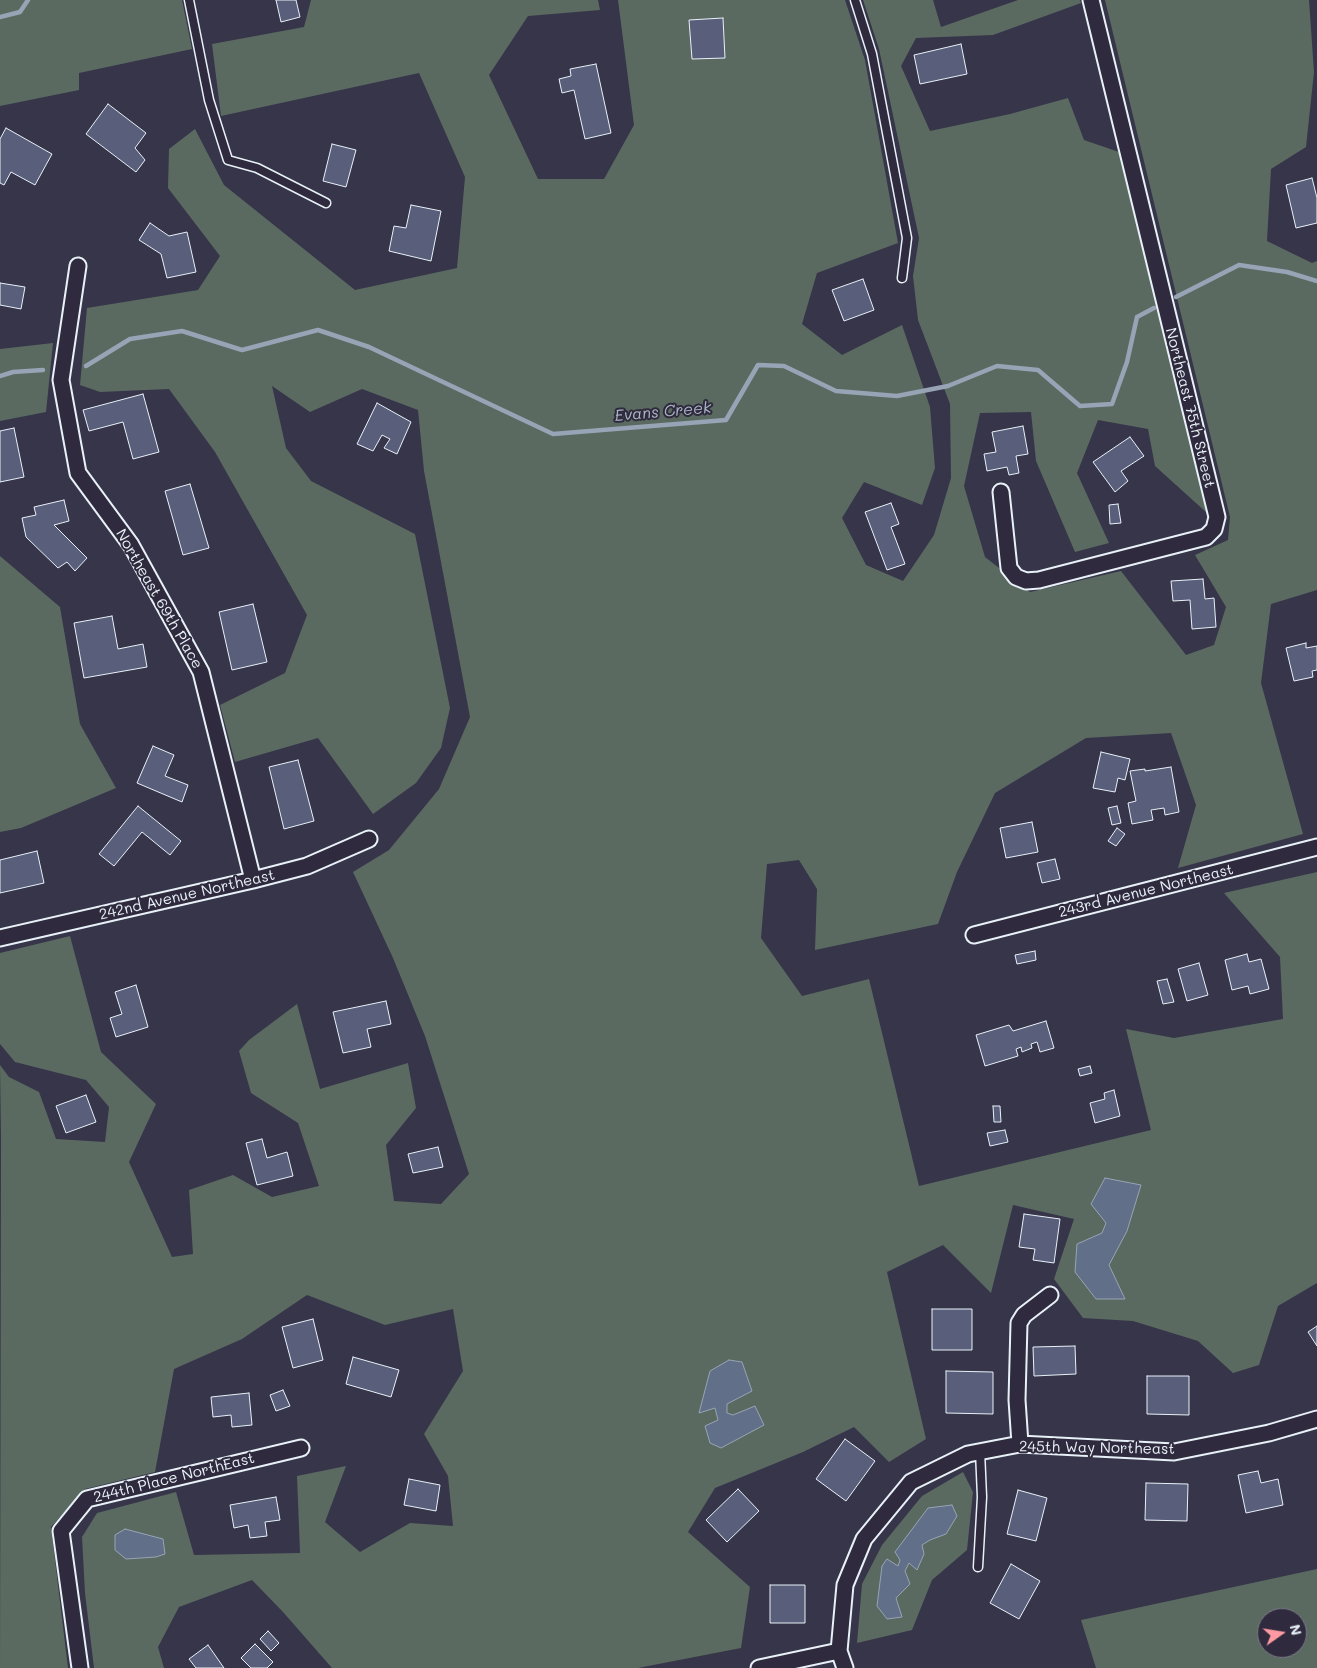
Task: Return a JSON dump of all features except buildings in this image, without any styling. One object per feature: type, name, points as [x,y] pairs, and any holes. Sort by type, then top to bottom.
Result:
[{"type":"street","name":"Northeast 75th Street","points":[[1002,492],[1009,568],[1016,577],[1026,581],[1039,580],[1206,537],[1214,529],[1217,517],[1091,0]]},
{"type":"street","name":"Northeast 69th Place","points":[[78,266],[61,380],[78,473],[131,545],[201,672],[253,880]]},
{"type":"street","name":"242nd Avenue Northeast","points":[[0,938],[307,866],[369,839]]},
{"type":"street","name":"243rd Avenue Northeast","points":[[974,935],[1317,847]]},
{"type":"street","points":[[1020,1444],[1017,1400],[1019,1323],[1024,1315],[1050,1295]]},
{"type":"street","name":"245th Way Northeast","points":[[840,1650],[845,1585],[864,1539],[911,1482],[968,1454],[1020,1444],[1174,1452],[1269,1433],[1317,1419]]},
{"type":"street","name":"244th Place NorthEast","points":[[80,1668],[62,1531],[87,1499],[301,1448]]},
{"type":"street","points":[[759,1668],[840,1650],[845,1668]]},
{"type":"lane","points":[[189,0],[209,100],[228,160],[257,168],[326,203]]},
{"type":"lane","points":[[855,0],[872,54],[907,238],[902,278]]},
{"type":"lane","points":[[978,1567],[982,1497],[980,1452]]},
{"type":"green space","points":[[0,0],[182,0],[192,49],[79,73],[79,90],[0,106]]},
{"type":"green space","points":[[311,0],[598,0],[600,10],[528,16],[489,75],[538,179],[604,179],[634,125],[618,0],[845,0],[865,60],[898,243],[817,273],[802,324],[842,355],[902,325],[930,407],[935,468],[922,505],[864,482],[842,518],[866,565],[903,581],[934,535],[951,478],[950,404],[918,320],[913,276],[919,238],[879,49],[863,0],[933,0],[941,27],[1018,0],[1080,0],[1081,3],[993,35],[916,38],[901,66],[930,131],[1010,114],[1068,98],[1084,140],[1119,152],[1207,513],[1155,466],[1148,429],[1098,420],[1077,473],[1109,543],[1075,552],[1036,461],[1031,412],[980,413],[964,486],[985,557],[1030,592],[1121,571],[1186,655],[1214,645],[1226,607],[1195,555],[1228,540],[1230,517],[1105,0],[1309,0],[1314,72],[1306,147],[1271,169],[1267,241],[1312,263],[1317,261],[1317,590],[1271,604],[1261,683],[1303,834],[1178,868],[1196,805],[1171,733],[1086,738],[995,793],[957,872],[938,924],[815,950],[817,889],[799,860],[767,864],[761,938],[802,996],[869,979],[919,1186],[1151,1130],[1126,1029],[1174,1038],[1283,1019],[1280,957],[1224,893],[1317,872],[1317,1283],[1278,1306],[1259,1365],[1233,1373],[1198,1341],[1133,1321],[1083,1318],[1054,1279],[1074,1219],[1013,1205],[991,1293],[943,1245],[887,1272],[926,1439],[889,1462],[854,1427],[803,1452],[715,1488],[688,1532],[750,1587],[741,1648],[638,1668],[332,1668],[252,1580],[179,1607],[158,1647],[164,1668],[94,1668],[85,1593],[82,1537],[97,1513],[176,1492],[194,1555],[300,1553],[297,1476],[346,1466],[325,1522],[360,1552],[410,1523],[453,1526],[448,1476],[424,1434],[463,1371],[453,1309],[385,1325],[307,1295],[242,1339],[174,1369],[155,1472],[85,1489],[51,1527],[68,1668],[0,1668],[0,1065],[9,1077],[39,1092],[56,1139],[105,1142],[109,1107],[86,1080],[15,1062],[0,1044],[0,953],[70,936],[101,1052],[156,1104],[129,1162],[172,1257],[193,1254],[189,1190],[233,1175],[272,1197],[319,1186],[298,1123],[251,1093],[239,1051],[249,1040],[297,1004],[320,1089],[408,1063],[416,1108],[386,1145],[394,1201],[441,1204],[469,1174],[425,1036],[393,958],[353,872],[389,850],[439,789],[470,717],[424,471],[418,410],[362,389],[310,412],[272,386],[286,448],[311,481],[415,534],[450,708],[441,748],[416,783],[373,814],[318,738],[235,762],[220,705],[285,673],[307,615],[215,452],[169,389],[100,392],[80,385],[87,308],[198,290],[220,256],[168,188],[169,149],[195,129],[224,185],[355,290],[457,268],[465,177],[419,73],[221,116],[212,44],[304,27]]},
{"type":"green space","points":[[53,343],[46,412],[0,421],[0,349]]},
{"type":"green space","points":[[0,556],[60,607],[80,724],[116,788],[21,828],[0,832]]},
{"type":"green space","points":[[963,1472],[973,1492],[967,1550],[932,1580],[912,1630],[857,1643],[862,1584],[882,1545],[922,1496]]},
{"type":"green space","points":[[1317,1569],[1317,1668],[1096,1668],[1081,1620]]},
{"type":"water","points":[[1105,1178],[1141,1185],[1127,1231],[1109,1265],[1125,1299],[1096,1299],[1075,1272],[1077,1244],[1102,1233],[1106,1223],[1091,1204]]},
{"type":"water","points":[[729,1360],[742,1362],[752,1391],[727,1404],[727,1413],[733,1415],[755,1406],[764,1425],[721,1448],[710,1443],[705,1426],[718,1420],[715,1408],[699,1413],[710,1371]]},
{"type":"water","points":[[952,1505],[957,1516],[946,1534],[922,1545],[924,1554],[917,1570],[909,1563],[905,1571],[910,1584],[896,1598],[902,1617],[887,1619],[877,1606],[882,1566],[887,1559],[898,1566],[900,1560],[895,1552],[928,1508]]},
{"type":"water","points":[[125,1529],[163,1539],[165,1554],[156,1557],[126,1559],[115,1550],[115,1535]]},
{"type":"waterway","points":[[0,17],[20,12],[28,0]]},
{"type":"waterway","name":"Evans Creek","points":[[1176,297],[1239,265],[1287,272],[1317,281]]},
{"type":"waterway","name":"Evans Creek","points":[[86,366],[130,339],[182,331],[242,350],[318,330],[369,347],[553,434],[726,420],[758,365],[784,366],[836,391],[897,396],[948,386],[997,366],[1038,370],[1080,406],[1112,404],[1127,362],[1137,317],[1154,308]]},
{"type":"waterway","name":"Evans Creek","points":[[0,376],[13,372],[43,370]]}]
